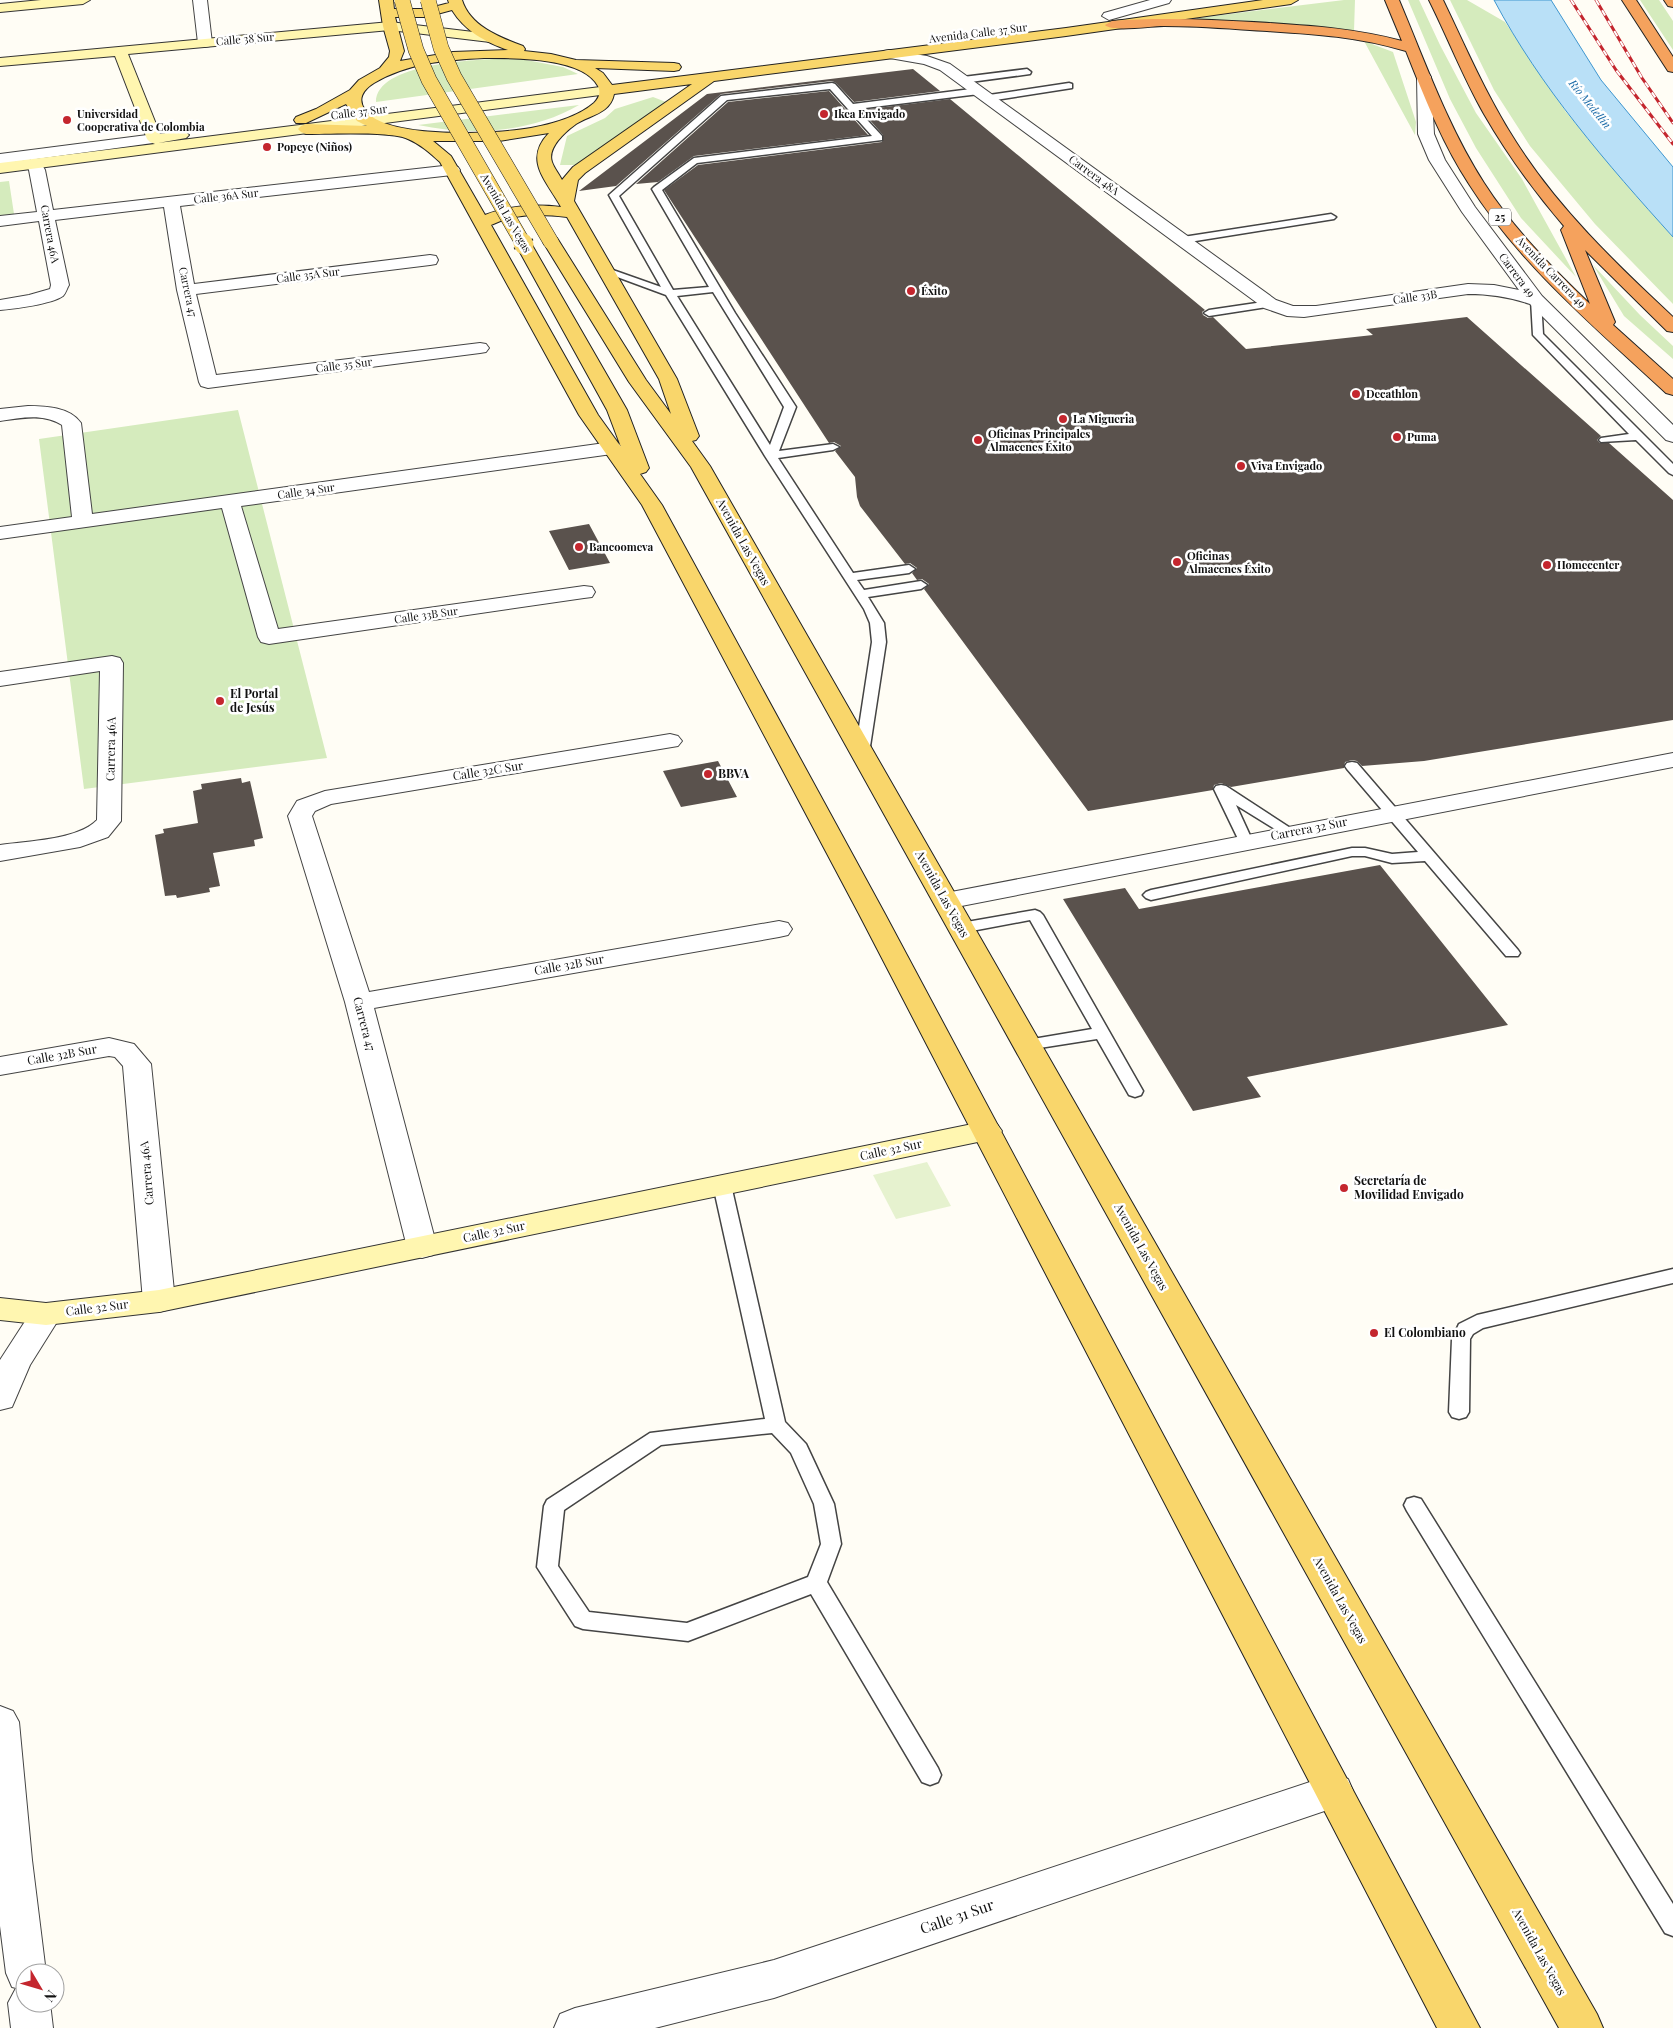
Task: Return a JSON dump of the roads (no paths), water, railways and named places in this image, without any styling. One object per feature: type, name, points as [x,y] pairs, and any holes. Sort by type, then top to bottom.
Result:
[{"type":"highway","name":"Avenida Carrera 49","points":[[1392,0],[1424,78],[1460,153],[1476,183],[1494,209],[1522,244],[1558,281],[1673,389]]},
{"type":"highway","points":[[1436,0],[1492,113],[1517,153],[1563,214],[1626,283],[1673,327]]},
{"type":"highway","points":[[1629,0],[1673,68]]},
{"type":"highway","points":[[1111,21],[1183,22],[1327,31],[1373,37],[1412,48]]},
{"type":"highway","points":[[1563,214],[1609,329]]},
{"type":"main road","points":[[0,8],[83,0]]},
{"type":"main road","name":"Avenida Las Vegas","points":[[402,0],[416,50],[429,80],[617,410],[652,505]]},
{"type":"main road","name":"Avenida Las Vegas","points":[[428,0],[441,48],[454,77],[551,242],[638,382],[700,466],[1582,2028]]},
{"type":"main road","name":"Avenida Calle 37 Sur","points":[[714,71],[889,54],[1238,0]]},
{"type":"main road","name":"Avenida Calle 37 Sur","points":[[714,71],[1292,0]]},
{"type":"main road","points":[[385,72],[396,57],[397,51],[388,13],[426,13],[456,2],[460,13],[478,31],[490,38],[546,57],[584,67],[597,74],[606,85],[602,104],[593,111]]},
{"type":"main road","name":"Calle 38 Sur","points":[[0,62],[205,43],[388,13],[490,38]]},
{"type":"main road","points":[[120,51],[155,139]]},
{"type":"main road","points":[[303,125],[385,72],[420,61],[462,55],[506,54],[546,57]]},
{"type":"main road","points":[[566,62],[714,71]]},
{"type":"main road","points":[[303,125],[450,138],[493,137],[534,132],[569,123],[593,111],[714,71]]},
{"type":"main road","points":[[482,223],[503,213],[516,210],[570,207],[570,179],[579,170],[714,71]]},
{"type":"main road","name":"Calle 37 Sur","points":[[0,168],[131,151],[303,125],[714,71]]},
{"type":"main road","points":[[355,93],[354,106],[364,117],[404,133]]},
{"type":"main road","name":"Avenida Las Vegas","points":[[569,123],[544,148],[542,155],[544,162],[668,379],[700,466]]},
{"type":"main road","name":"Calle 37 Sur","points":[[155,139],[303,125]]},
{"type":"main road","name":"Avenida Las Vegas","points":[[404,133],[438,152],[446,159],[588,415],[652,505],[986,1131],[1459,2028]]},
{"type":"main road","points":[[103,146],[131,151]]},
{"type":"main road","name":"Calle 32 Sur","points":[[0,1309],[46,1314],[159,1301],[986,1131]]},
{"type":"street","points":[[200,0],[205,43]]},
{"type":"street","points":[[1111,21],[1164,0]]},
{"type":"street","name":"Carrera 48A","points":[[889,54],[939,64],[984,94],[1270,304],[1292,312]]},
{"type":"street","name":"Carrera 49","points":[[1424,78],[1426,134],[1438,160],[1468,209],[1536,300],[1673,436]]},
{"type":"street","name":"Calle 37 Sur","points":[[0,159],[155,139]]},
{"type":"street","name":"Carrera 46A","points":[[0,306],[45,298],[57,292],[60,285],[34,164]]},
{"type":"street","name":"Calle 36A Sur","points":[[0,221],[452,170]]},
{"type":"street","name":"Carrera 47","points":[[171,202],[186,290],[208,382]]},
{"type":"street","name":"Calle 35A Sur","points":[[186,290],[430,260]]},
{"type":"street","name":"Calle 33B","points":[[1292,312],[1316,311],[1468,289],[1500,290],[1536,300]]},
{"type":"street","name":"Calle 35 Sur","points":[[208,382],[480,348]]},
{"type":"street","points":[[0,415],[49,412],[63,416],[71,423],[83,522]]},
{"type":"street","name":"Calle 34 Sur","points":[[0,533],[612,448]]},
{"type":"street","name":"Calle 33B Sur","points":[[230,501],[269,637],[584,592]]},
{"type":"street","name":"Carrera 46A","points":[[0,679],[112,662],[109,821],[99,832],[71,842],[0,853]]},
{"type":"street","name":"Calle 32C Sur","points":[[306,806],[326,798],[670,741]]},
{"type":"street","name":"Carrera 32 Sur","points":[[946,901],[1673,760]]},
{"type":"street","name":"Carrera 47","points":[[306,806],[300,816],[359,1002],[422,1247]]},
{"type":"street","name":"Calle 32B Sur","points":[[359,1002],[779,929]]},
{"type":"street","name":"Calle 32B Sur","points":[[0,1066],[109,1046],[124,1050]]},
{"type":"street","name":"Carrera 46A","points":[[124,1050],[137,1064],[159,1301]]},
{"type":"street","points":[[0,1398],[15,1362],[46,1314]]},
{"type":"street","points":[[0,1722],[6,1868],[24,1963]]},
{"type":"street","name":"Calle 31 Sur","points":[[575,2028],[774,1979],[1334,1791]]},
{"type":"street","points":[[30,2013],[32,2028]]},
{"type":"lane","points":[[963,80],[1027,72]]},
{"type":"lane","points":[[771,456],[790,407],[657,190],[694,161],[879,138],[832,86],[724,98],[614,195],[670,293],[771,456],[850,577],[877,624],[879,642],[862,753]]},
{"type":"lane","points":[[851,107],[1069,86]]},
{"type":"lane","points":[[1182,240],[1331,217]]},
{"type":"lane","points":[[606,271],[670,293],[716,288]]},
{"type":"lane","points":[[1536,300],[1538,335],[1673,471]]},
{"type":"lane","points":[[1209,313],[1270,304]]},
{"type":"lane","points":[[1605,440],[1639,436]]},
{"type":"lane","points":[[1616,450],[1648,446]]},
{"type":"lane","points":[[771,456],[833,447]]},
{"type":"lane","points":[[850,577],[908,569]]},
{"type":"lane","points":[[860,594],[921,585]]},
{"type":"lane","points":[[1352,766],[1512,953]]},
{"type":"lane","points":[[1246,842],[1221,789],[1291,833]]},
{"type":"lane","points":[[1151,895],[1352,852],[1365,852],[1392,860],[1429,856]]},
{"type":"lane","points":[[961,928],[1035,915],[1135,1091]]},
{"type":"lane","points":[[1027,1045],[1102,1033]]},
{"type":"lane","points":[[722,1185],[776,1425],[799,1450],[824,1504],[831,1544],[816,1582],[688,1632],[583,1620],[548,1567],[554,1506],[656,1438],[776,1425]]},
{"type":"lane","points":[[1459,1412],[1461,1339],[1466,1329],[1471,1325],[1477,1322],[1673,1276]]},
{"type":"lane","points":[[1414,1506],[1673,1925]]},
{"type":"lane","points":[[816,1582],[930,1775]]},
{"type":"water","name":"Río Medellín","points":[[1494,0],[1551,0],[1601,80],[1673,167],[1673,237],[1599,153],[1553,94],[1512,32]]},
{"type":"railway","points":[[1571,0],[1616,70],[1673,144]]},
{"type":"railway","points":[[1596,0],[1642,78],[1673,123]]},
{"type":"place","name":"Ikea Envigado","points":[[824,114]]},
{"type":"place","name":"Universidad Cooperativa de Colombia","points":[[67,120]]},
{"type":"place","name":"Popeye (Niños)","points":[[267,147]]},
{"type":"place","name":"Éxito","points":[[911,291]]},
{"type":"place","name":"Decathlon","points":[[1356,394]]},
{"type":"place","name":"La Migueria","points":[[1063,419]]},
{"type":"place","name":"Puma","points":[[1397,437]]},
{"type":"place","name":"Oficinas Principales Almacenes Éxito","points":[[978,440]]},
{"type":"place","name":"Viva Envigado","points":[[1241,466]]},
{"type":"place","name":"Bancoomeva","points":[[579,547]]},
{"type":"place","name":"Oficinas Almacenes Éxito","points":[[1177,562]]},
{"type":"place","name":"Homecenter","points":[[1547,565]]},
{"type":"place","name":"El Portal de Jesús","points":[[220,701]]},
{"type":"place","name":"BBVA","points":[[708,774]]},
{"type":"place","name":"Secretaría de Movilidad Envigado","points":[[1344,1188]]},
{"type":"place","name":"El Colombiano","points":[[1374,1333]]}]
